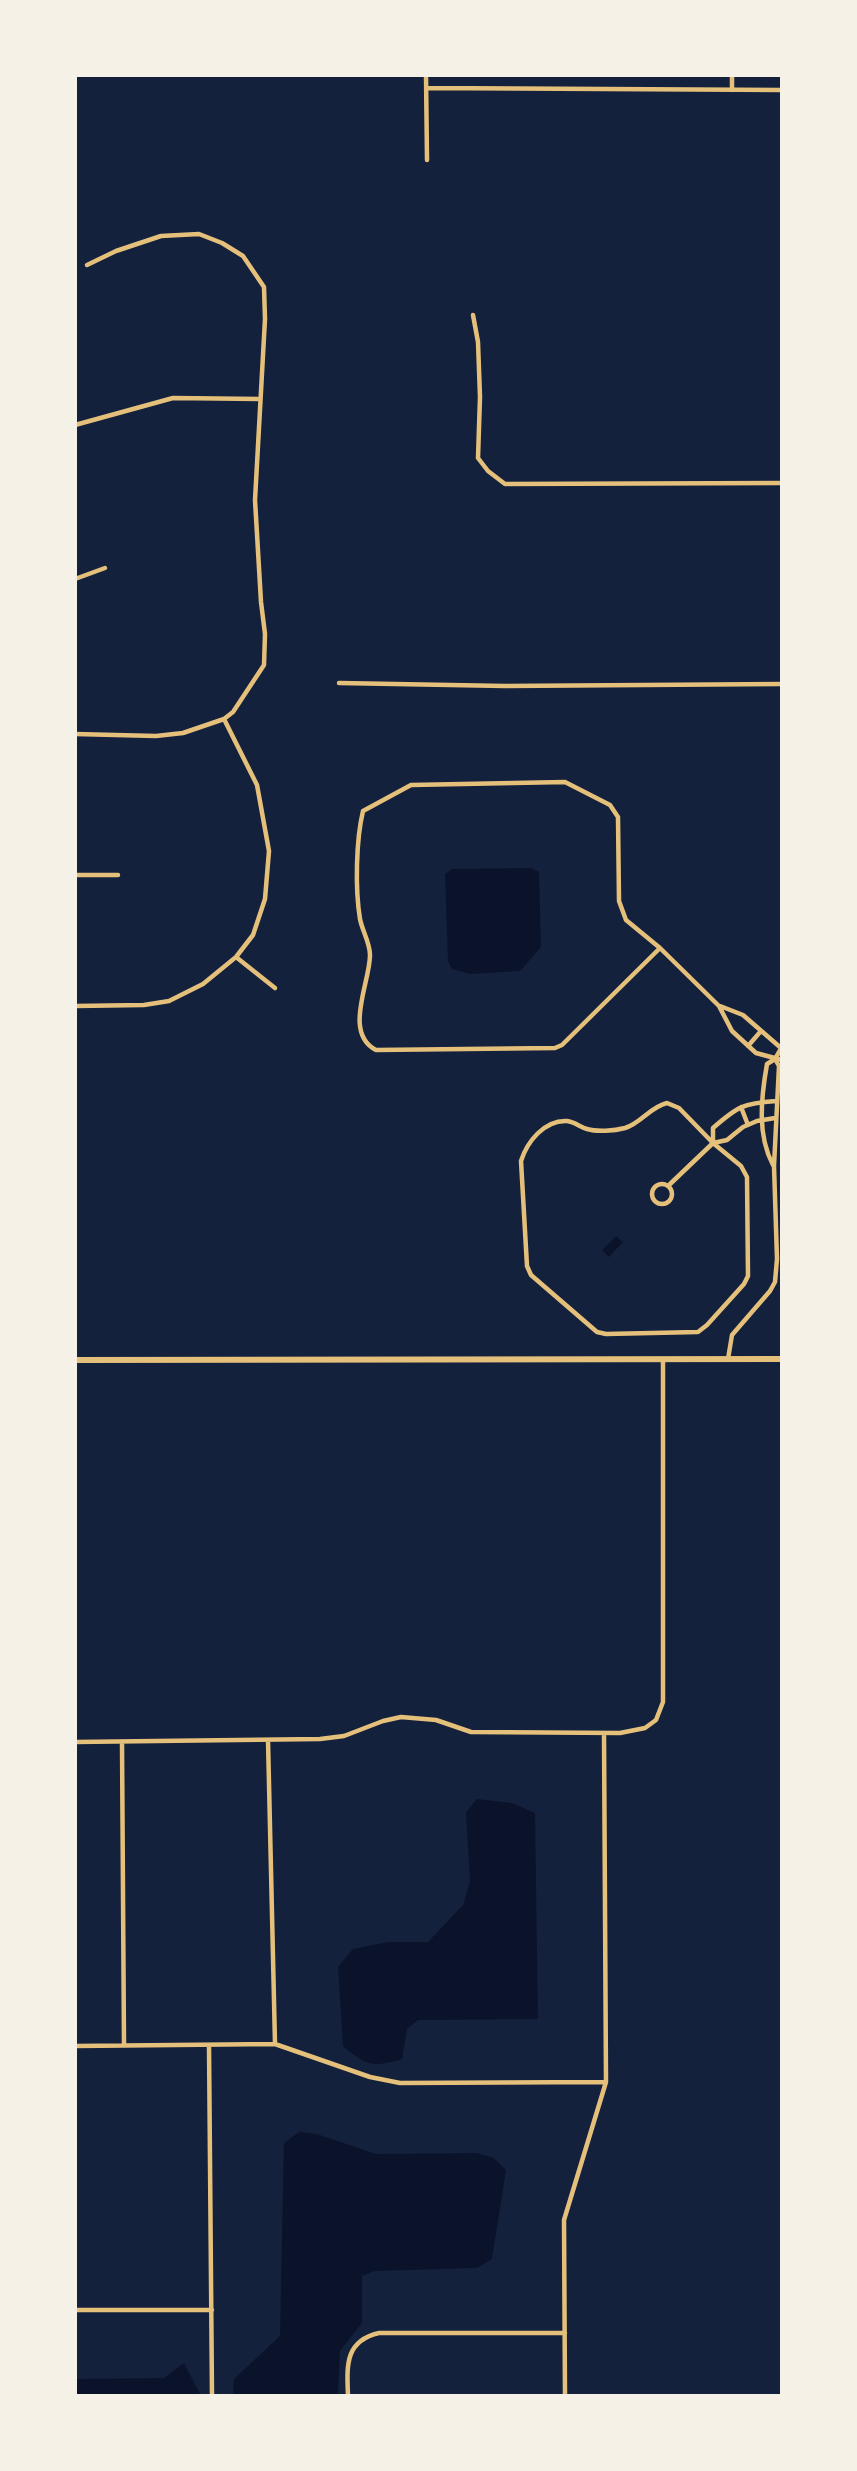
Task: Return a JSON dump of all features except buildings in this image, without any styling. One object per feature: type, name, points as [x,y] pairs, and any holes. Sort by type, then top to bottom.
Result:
[{"type":"street","points":[[426,75],[427,160]]},
{"type":"street","points":[[732,75],[732,90]]},
{"type":"street","points":[[426,88],[782,90]]},
{"type":"street","points":[[75,734],[156,736],[183,733],[224,719],[233,712],[264,665],[265,634],[255,500],[265,319],[264,287],[243,256],[222,243],[199,234],[161,236],[116,251],[87,265]]},
{"type":"street","points":[[473,315],[478,342],[480,397],[478,458],[488,471],[505,484],[782,483]]},
{"type":"street","points":[[75,425],[173,398],[260,399]]},
{"type":"street","points":[[75,579],[105,568]]},
{"type":"street","points":[[339,683],[505,686],[782,684]]},
{"type":"street","points":[[75,1006],[145,1005],[169,1001],[203,984],[236,957],[253,935],[265,899],[270,851],[257,785],[224,719]]},
{"type":"street","points":[[660,948],[562,1045],[555,1048],[376,1050],[369,1046],[361,1035],[360,1013],[370,954],[360,917],[357,837],[363,811],[411,785],[565,782],[610,805],[618,817],[619,901],[626,920],[660,948],[719,1006],[732,1031],[755,1053],[782,1060]]},
{"type":"street","points":[[75,875],[118,875]]},
{"type":"street","points":[[236,957],[275,988]]},
{"type":"street","points":[[719,1006],[743,1014],[782,1048],[775,1059],[767,1064],[764,1101],[764,1148],[774,1166]]},
{"type":"street","points":[[748,1046],[761,1030]]},
{"type":"street","points":[[728,1359],[732,1335],[775,1282],[777,1259],[774,1166],[779,1066],[775,1059]]},
{"type":"street","points":[[713,1143],[713,1128],[735,1109],[748,1103],[776,1101]]},
{"type":"street","points":[[667,1103],[680,1108],[713,1143],[741,1166],[747,1177],[748,1276],[726,1305],[698,1332],[597,1332],[531,1275],[527,1266],[521,1161],[529,1144],[545,1128],[553,1123],[566,1121],[587,1129],[621,1129],[667,1103]]},
{"type":"street","points":[[741,1107],[748,1125]]},
{"type":"street","points":[[668,1186],[713,1143],[727,1140],[748,1125],[775,1118]]},
{"type":"street","points":[[659,1184],[668,1186],[672,1195],[669,1201],[663,1204],[654,1200],[653,1188],[659,1184]]},
{"type":"street","points":[[75,1360],[782,1359]]},
{"type":"street","points":[[75,1742],[320,1739],[344,1736],[401,1717],[436,1720],[471,1732],[604,1733],[645,1728],[656,1720],[663,1702],[663,1360]]},
{"type":"street","points":[[565,2396],[564,2220],[571,2190],[607,2082],[604,1733]]},
{"type":"street","points":[[268,1740],[275,2044]]},
{"type":"street","points":[[122,1742],[124,2046]]},
{"type":"street","points":[[75,2046],[275,2044],[370,2077],[400,2083],[607,2082]]},
{"type":"street","points":[[209,2045],[212,2396]]},
{"type":"street","points":[[75,2310],[212,2310]]},
{"type":"street","points":[[348,2396],[347,2366],[352,2351],[366,2336],[379,2333],[565,2333]]},
{"type":"water","points":[[531,868],[539,872],[541,947],[520,971],[470,974],[452,969],[448,961],[445,874],[452,869]]},
{"type":"water","points":[[616,1236],[623,1242],[609,1257],[602,1250]]},
{"type":"water","points":[[477,1799],[512,1803],[535,1813],[538,2019],[418,2020],[407,2029],[402,2059],[383,2064],[364,2061],[343,2046],[338,1967],[353,1949],[388,1942],[428,1942],[463,1905],[470,1881],[466,1812]]},
{"type":"water","points":[[299,2132],[317,2134],[376,2154],[477,2153],[494,2158],[506,2170],[492,2259],[477,2268],[375,2271],[362,2276],[362,2323],[340,2351],[338,2396],[233,2396],[234,2379],[280,2336],[284,2143]]},
{"type":"water","points":[[184,2363],[201,2396],[75,2396],[75,2379],[164,2378]]}]
